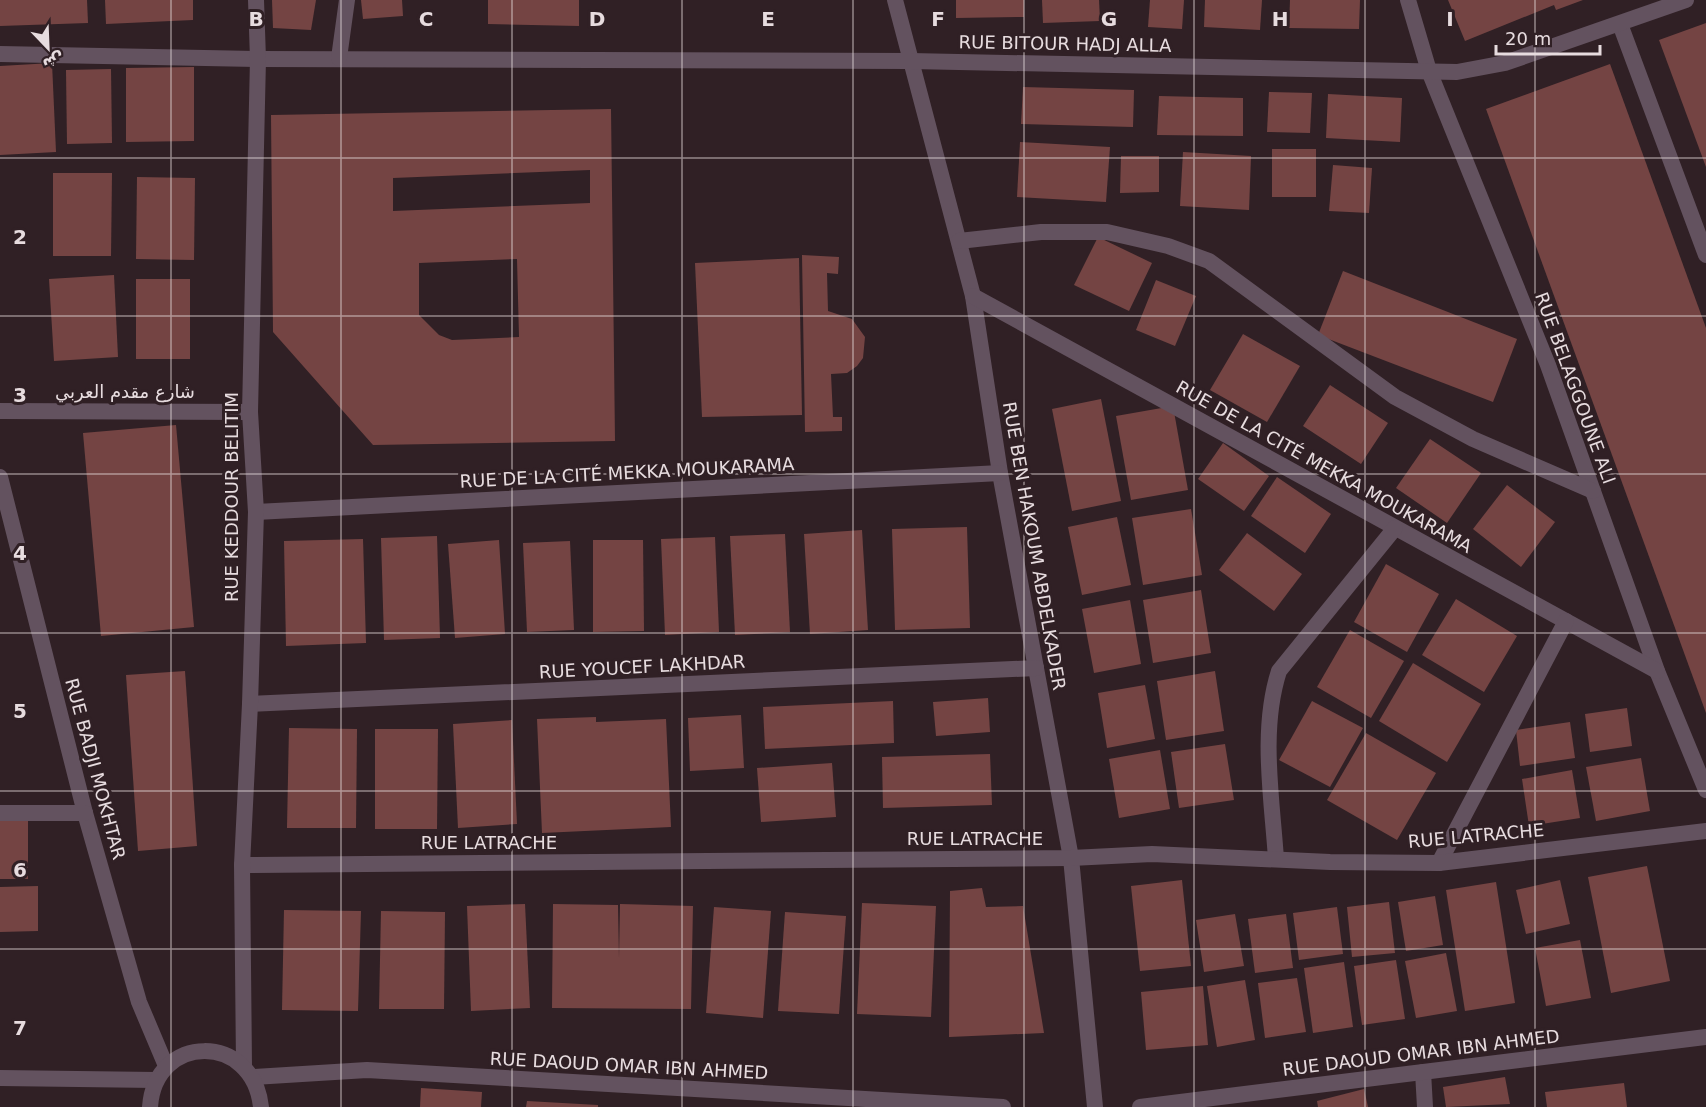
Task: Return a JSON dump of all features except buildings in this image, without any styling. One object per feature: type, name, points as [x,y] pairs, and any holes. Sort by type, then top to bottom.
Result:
[{"type":"street","name":"RUE KEDDOUR BELITIM","points":[[256,0],[258,59],[250,412],[256,512],[242,864],[249,1072],[259,1092],[261,1107]]},
{"type":"street","points":[[339,58],[346,0]]},
{"type":"street","name":"RUE BEN HAKOUM ABDELKADER","points":[[895,0],[973,296],[1000,473],[1071,858],[1095,1107]]},
{"type":"street","name":"RUE BELAGGOUNE ALI","points":[[1408,0],[1429,71],[1548,365],[1657,671],[1706,790]]},
{"type":"street","name":"RUE BITOUR HADJ ALLA","points":[[0,54],[258,59],[911,61],[1457,72],[1505,63],[1686,0]]},
{"type":"street","points":[[1620,24],[1706,255]]},
{"type":"street","points":[[959,241],[1041,232],[1107,232],[1168,246],[1209,261],[1395,397],[1473,439],[1593,491]]},
{"type":"street","name":"RUE DE LA CITÉ MEKKA MOUKARAMA","points":[[973,296],[1657,671]]},
{"type":"street","name":"شارع مقدم العربي","points":[[0,411],[250,412]]},
{"type":"street","name":"RUE DE LA CITÉ MEKKA MOUKARAMA","points":[[256,512],[1000,473]]},
{"type":"street","name":"RUE BADJI MOKHTAR","points":[[0,477],[85,813],[161,1073]]},
{"type":"street","points":[[1276,859],[1270,747],[1270,698],[1279,671],[1395,528]]},
{"type":"street","points":[[1439,863],[1566,621]]},
{"type":"street","name":"RUE YOUCEF LAKHDAR","points":[[250,704],[1036,668]]},
{"type":"street","points":[[0,813],[85,813]]},
{"type":"street","name":"RUE LATRACHE","points":[[242,864],[1071,858],[1152,854],[1439,863],[1706,831]]},
{"type":"street","name":"RUE DAOUD OMAR IBN AHMED","points":[[1140,1107],[1706,1037]]},
{"type":"street","points":[[150,1107],[161,1073],[180,1056],[197,1051],[214,1051],[230,1056],[249,1072]]},
{"type":"street","name":"RUE DAOUD OMAR IBN AHMED","points":[[249,1072],[367,1070],[1002,1107]]},
{"type":"street","points":[[1423,1072],[1425,1107]]},
{"type":"street","points":[[0,1078],[161,1073]]}]
